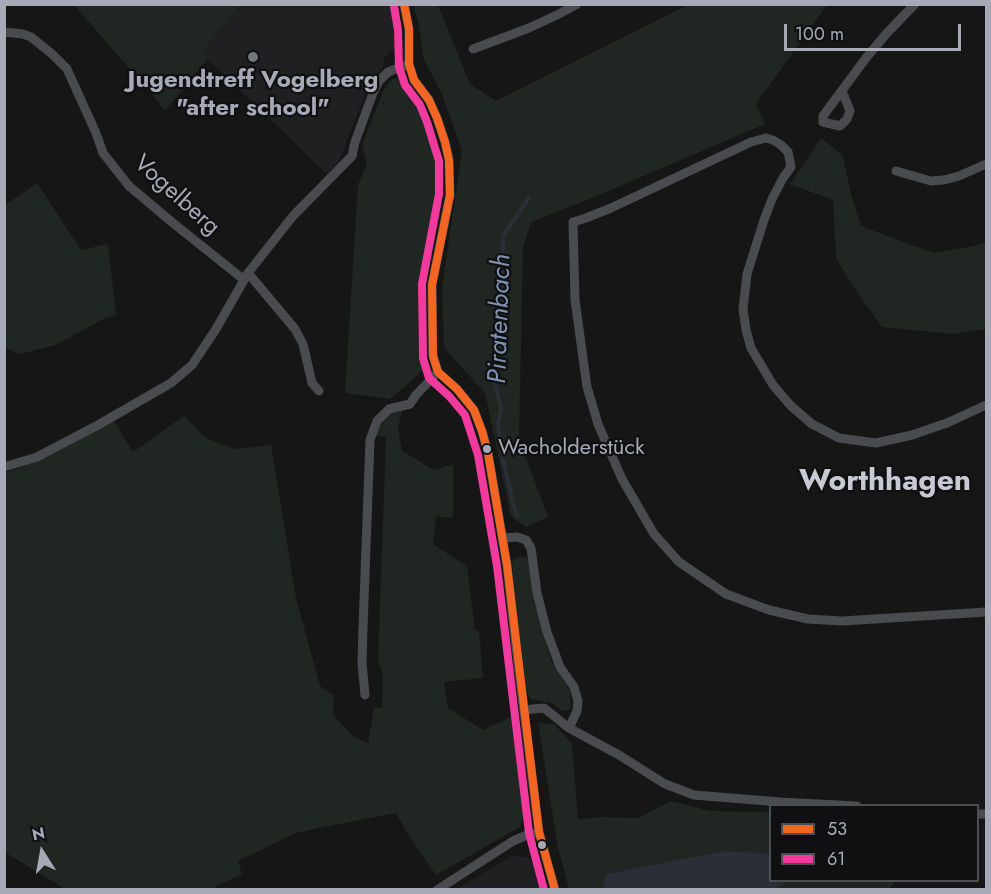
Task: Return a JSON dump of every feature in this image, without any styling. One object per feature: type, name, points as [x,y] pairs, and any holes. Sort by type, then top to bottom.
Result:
[{"type":"street","points":[[404,4],[409,29],[409,64],[414,80],[429,100],[437,118],[446,142],[449,160],[450,195],[432,285],[433,356],[438,372],[458,389],[474,410],[488,453],[503,538],[538,831],[555,890]]},
{"type":"street","points":[[473,49],[529,28],[577,4]]},
{"type":"street","points":[[842,91],[886,34],[915,4]]},
{"type":"street","name":"Vogelberg","points":[[4,32],[31,37],[67,69],[103,153],[129,186],[173,223],[246,276],[295,329],[303,344],[312,383],[319,391]]},
{"type":"street","points":[[4,467],[37,457],[98,425],[171,383],[192,365],[216,329],[246,276],[293,216],[352,156],[373,93],[380,81],[388,72],[409,64]]},
{"type":"street","points":[[987,405],[947,423],[912,435],[876,443],[839,438],[812,424],[773,386],[751,348],[743,309],[747,274],[764,220],[772,199],[791,167],[788,152],[773,140],[766,138],[752,142],[611,208],[573,222],[575,300],[587,387],[598,424],[622,479],[654,534],[679,562],[726,594],[769,610],[808,619],[842,621],[987,612]]},
{"type":"street","points":[[896,171],[931,181],[959,176],[987,164]]},
{"type":"street","points":[[364,695],[362,663],[370,440],[377,421],[388,410],[410,404],[438,372]]},
{"type":"street","points":[[503,538],[517,537],[526,540],[531,548],[537,593],[547,632],[560,667],[574,687],[578,701],[578,711],[569,728]]},
{"type":"street","points":[[524,710],[543,708],[569,728],[619,755],[665,784],[694,795],[818,804]]},
{"type":"street","points":[[436,890],[513,841],[538,831]]},
{"type":"shaded area","points":[[74,5],[240,5],[202,52],[208,58],[165,111]]},
{"type":"shaded area","points":[[240,5],[391,5],[395,28],[394,49],[388,53],[384,59],[383,68],[369,85],[339,161],[327,174],[201,53]]},
{"type":"shaded area","points":[[413,5],[438,5],[470,84],[496,101],[686,5],[827,5],[756,104],[765,124],[531,222],[523,247],[519,439],[548,517],[526,527],[511,516],[485,393],[444,348],[442,288],[462,150],[441,92],[424,60]]},
{"type":"shaded area","points":[[396,78],[401,80],[411,95],[427,127],[434,151],[437,184],[434,218],[419,286],[418,336],[422,371],[390,399],[345,393],[358,185],[367,163],[362,146],[383,91],[391,80]]},
{"type":"shaded area","points":[[821,138],[843,156],[861,226],[933,253],[986,242],[986,329],[953,334],[882,327],[836,258],[833,200],[790,184]]},
{"type":"shaded area","points":[[37,183],[81,250],[108,244],[116,315],[105,318],[56,345],[20,354],[5,348],[5,202],[7,204]]},
{"type":"shaded area","points":[[402,411],[398,428],[402,451],[434,470],[453,464],[453,518],[436,516],[433,544],[467,566],[475,630],[479,631],[483,678],[444,682],[448,708],[483,730],[515,715],[527,805],[520,827],[436,875],[396,813],[324,827],[296,833],[238,861],[242,874],[213,889],[65,889],[5,854],[4,474],[39,460],[114,421],[133,452],[184,416],[206,438],[235,449],[271,445],[296,598],[320,686],[334,696],[333,715],[354,737],[368,743],[374,708],[382,708],[383,676],[378,660],[386,437],[376,436],[388,415]]},
{"type":"shaded area","points":[[520,556],[528,558],[545,641],[552,663],[570,691],[571,709],[562,711],[553,703],[531,699],[524,686],[512,560]]},
{"type":"shaded area","points":[[538,723],[554,724],[572,743],[578,819],[638,818],[671,801],[710,811],[769,812],[769,882],[895,882],[888,890],[569,889],[558,848]]},
{"type":"shaded area","points":[[725,851],[769,854],[769,882],[785,882],[774,890],[604,889],[607,874]]},
{"type":"shaded area","points":[[513,855],[529,858],[538,868],[543,889],[457,889]]},
{"type":"waterway","name":"Piratenbach","points":[[517,516],[503,459],[498,424],[501,409],[493,376],[501,341],[503,236],[529,198]]},
{"type":"transit line","name":"53","points":[[404,4],[409,29],[409,64],[414,80],[429,100],[437,118],[449,160],[450,195],[432,285],[433,356],[438,372],[457,389],[474,410],[488,453],[507,565],[539,832],[555,890]]},
{"type":"transit line","name":"61","points":[[394,6],[398,30],[399,67],[405,85],[420,105],[439,161],[439,194],[422,284],[423,358],[429,378],[465,415],[478,455],[497,566],[529,833],[544,890]]},
{"type":"place","name":"Jugendtreff Vogelberg \"after school\"","points":[[253,57]]},
{"type":"place","name":"Wacholderstück","points":[[487,449]]},
{"type":"district","name":"Worthhagen","points":[[885,483]]}]
